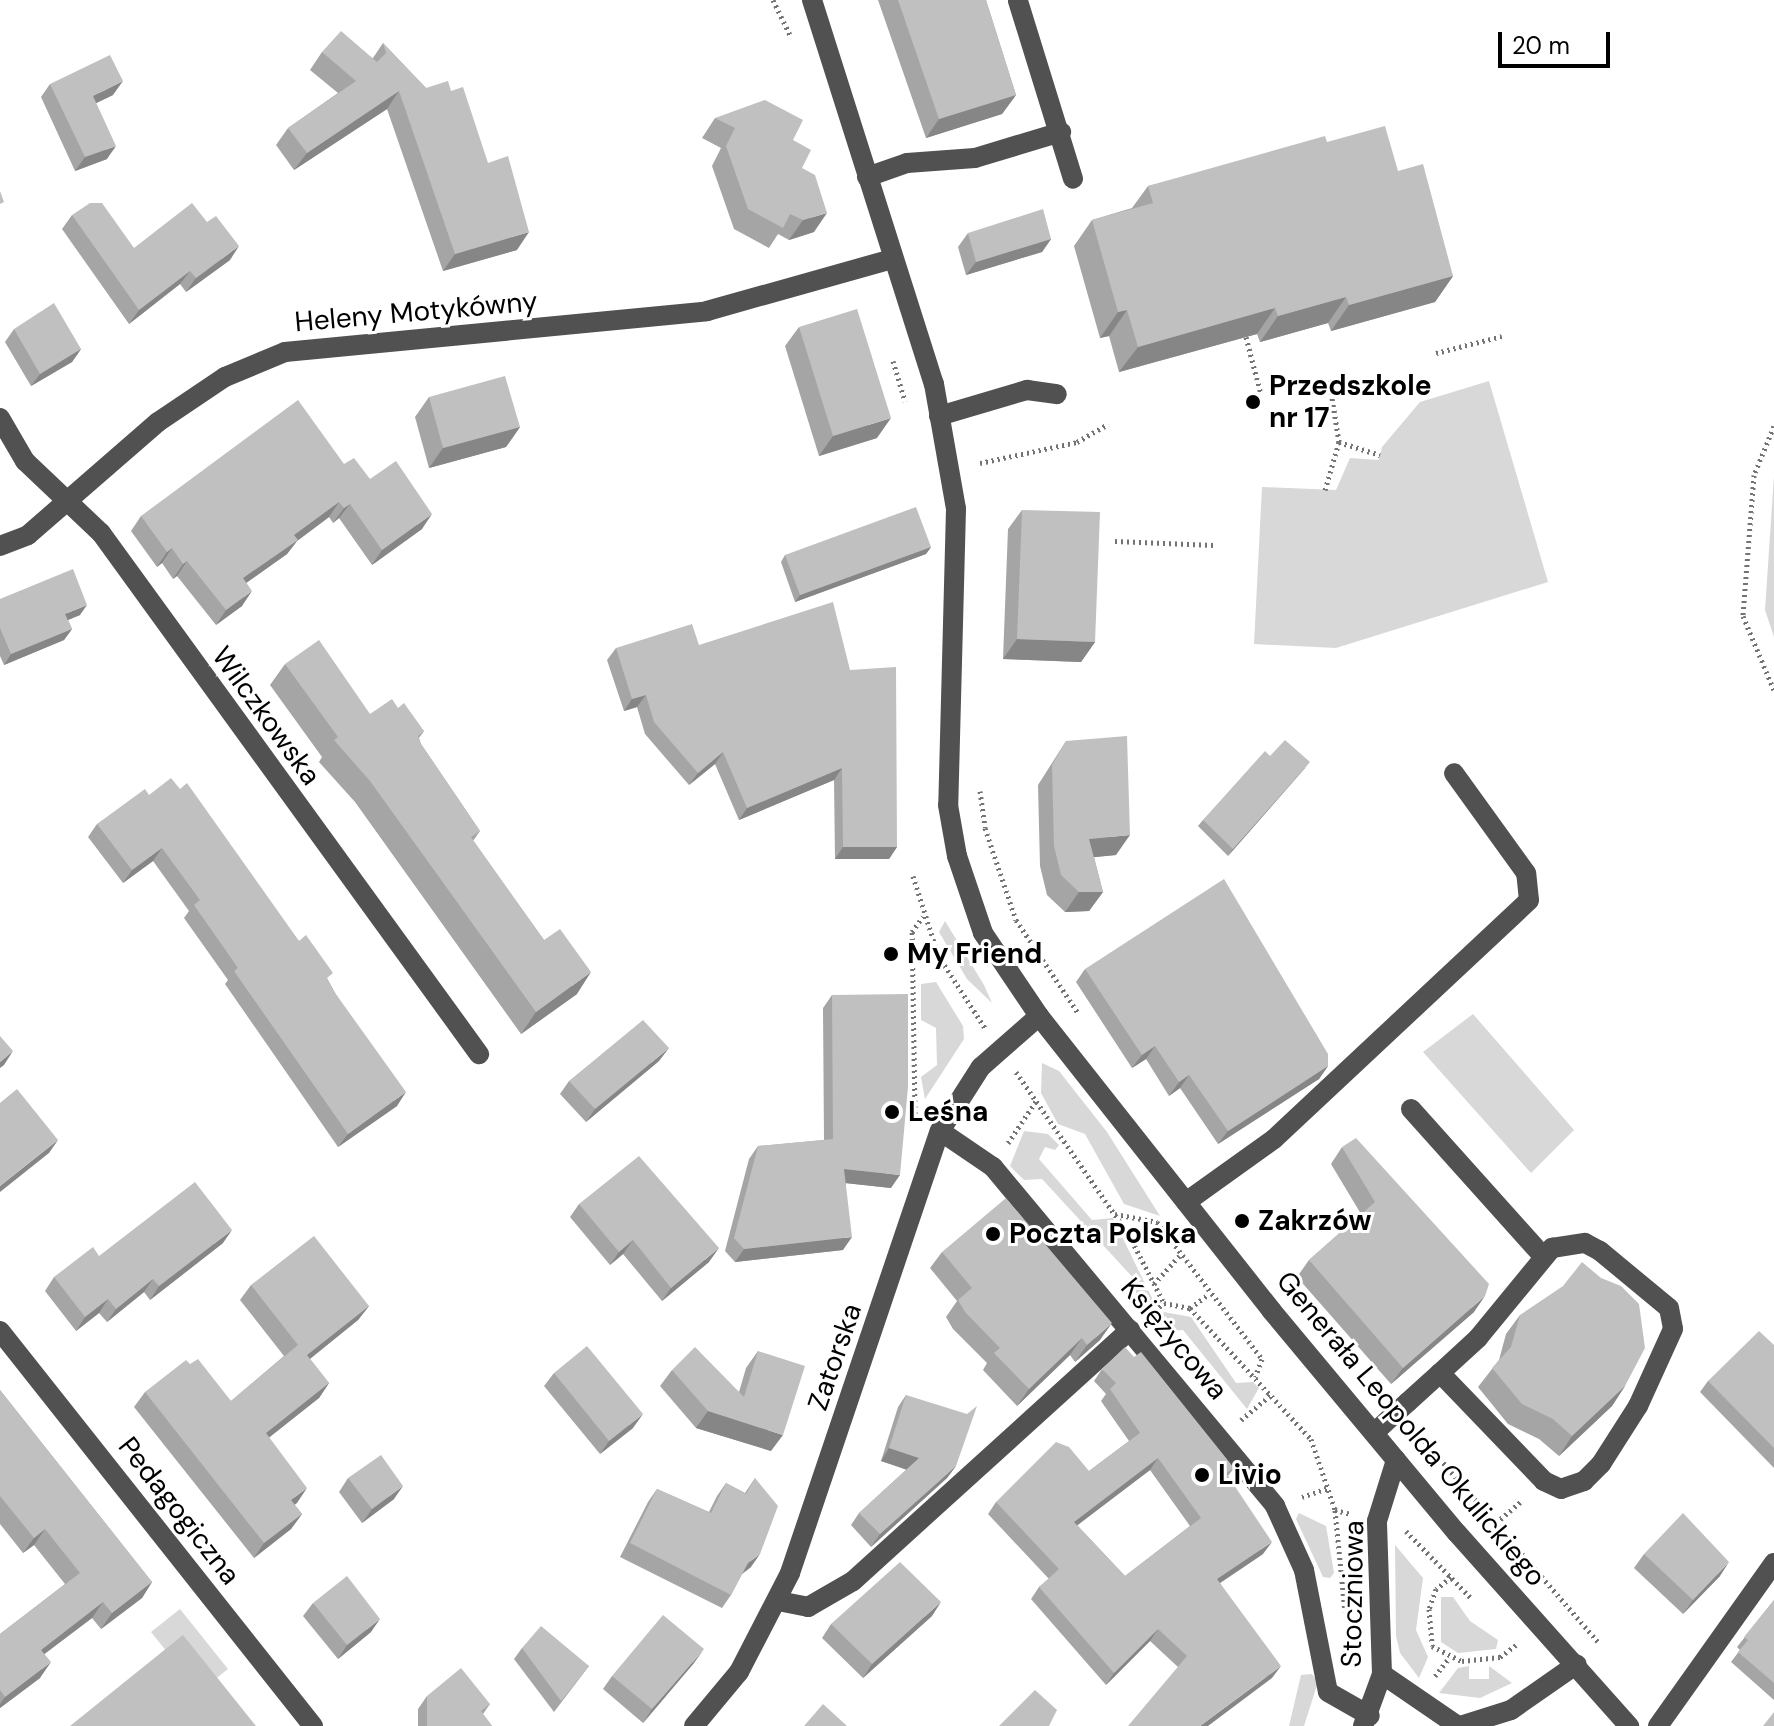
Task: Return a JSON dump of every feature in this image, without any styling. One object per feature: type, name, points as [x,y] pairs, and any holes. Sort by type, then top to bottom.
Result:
[{"type":"street","name":"Generała Leopolda Okulickiego","points":[[812,0],[939,416],[956,509],[958,577],[945,745],[948,805],[957,856],[983,933],[1039,1016],[1374,1433],[1629,1726]]},
{"type":"street","points":[[1018,1],[1061,132],[1073,179]]},
{"type":"street","points":[[867,177],[907,163],[975,158],[1061,132]]},
{"type":"street","name":"Heleny Motykówny","points":[[0,546],[28,535],[158,422],[225,377],[285,352],[707,311],[892,259]]},
{"type":"street","points":[[939,416],[1027,390],[1057,394]]},
{"type":"street","name":"Wilczkowska","points":[[0,418],[25,461],[101,533],[479,1054]]},
{"type":"street","points":[[1186,1202],[1274,1139],[1529,900],[1526,873],[1454,773]]},
{"type":"street","name":"Zatorska","points":[[694,1726],[739,1672],[778,1601],[940,1131],[981,1067],[1039,1016]]},
{"type":"street","points":[[1411,1109],[1544,1257]]},
{"type":"street","name":"Księżycowa","points":[[940,1131],[993,1167],[1275,1506],[1304,1570],[1321,1641],[1328,1692],[1366,1721]]},
{"type":"street","points":[[1374,1433],[1478,1338],[1552,1248],[1585,1243],[1625,1269],[1669,1308],[1673,1329],[1659,1367],[1601,1464],[1584,1481],[1561,1489],[1544,1481],[1440,1373]]},
{"type":"street","points":[[778,1601],[808,1607],[853,1581],[1130,1330]]},
{"type":"street","name":"Pedagogiczna","points":[[0,1331],[313,1726]]},
{"type":"street","name":"Stoczniowa","points":[[1366,1721],[1382,1674],[1377,1521],[1396,1460]]},
{"type":"street","points":[[1658,1726],[1774,1563]]},
{"type":"street","points":[[1382,1674],[1459,1726],[1511,1710],[1577,1664]]},
{"type":"path","points":[[1436,353],[1502,336]]},
{"type":"path","points":[[1246,337],[1261,394]]},
{"type":"path","points":[[888,346],[909,417]]},
{"type":"path","points":[[1325,490],[1339,442],[1329,379]]},
{"type":"path","points":[[970,405],[982,478]]},
{"type":"path","points":[[980,463],[1077,442],[1108,424]]},
{"type":"path","points":[[1774,426],[1754,475],[1743,616],[1774,690]]},
{"type":"path","points":[[1339,442],[1380,455]]},
{"type":"path","points":[[1115,541],[1214,545]]},
{"type":"path","points":[[979,785],[985,828],[1016,920],[1079,1016]]},
{"type":"path","points":[[913,876],[938,955],[986,1031]]},
{"type":"path","points":[[924,915],[912,932],[915,1114],[940,1131]]},
{"type":"path","points":[[1015,1070],[1114,1214],[1164,1303],[1190,1308],[1311,1439],[1335,1510],[1346,1636],[1321,1641]]},
{"type":"path","points":[[993,1167],[1036,1101]]},
{"type":"path","points":[[1114,1214],[1157,1222],[1208,1295],[1262,1359],[1255,1377]]},
{"type":"path","points":[[1154,1284],[1179,1256]]},
{"type":"path","points":[[1190,1308],[1208,1295]]},
{"type":"path","points":[[1219,1438],[1271,1395]]},
{"type":"path","points":[[1398,1411],[1579,1618]]},
{"type":"path","points":[[1335,1510],[1348,1513]]},
{"type":"path","points":[[1394,1524],[1410,1533],[1484,1610]]},
{"type":"path","points":[[1451,1577],[1436,1589],[1429,1609],[1432,1646],[1462,1661],[1500,1657],[1516,1645]]},
{"type":"shaded area","points":[[1489,381],[1548,582],[1336,648],[1254,644],[1262,487],[1336,490],[1350,458],[1379,460],[1382,447],[1420,402]]},
{"type":"shaded area","points":[[1774,476],[1774,637],[1765,610]]},
{"type":"shaded area","points":[[945,921],[992,1003],[967,979],[939,932]]},
{"type":"shaded area","points":[[936,982],[963,1026],[964,1039],[925,1099],[921,1077],[937,1065],[936,1028],[921,1020],[921,984]]},
{"type":"shaded area","points":[[1473,1014],[1574,1130],[1531,1173],[1423,1052]]},
{"type":"shaded area","points":[[1042,1063],[1059,1071],[1107,1132],[1160,1216],[1124,1204],[1085,1134],[1058,1124],[1041,1093]]},
{"type":"shaded area","points":[[1024,1131],[1048,1134],[1059,1145],[1055,1150],[1045,1147],[1039,1159],[1092,1220],[1113,1218],[1153,1300],[1141,1307],[1135,1302],[1137,1282],[1042,1179],[1024,1180],[1010,1166]]},
{"type":"shaded area","points":[[1164,1312],[1191,1317],[1236,1383],[1253,1382],[1259,1388],[1247,1409],[1183,1330],[1162,1332],[1156,1326]]},
{"type":"shaded area","points":[[1299,1513],[1326,1526],[1334,1573],[1330,1578],[1323,1577],[1296,1519]]},
{"type":"shaded area","points":[[1395,1545],[1423,1578],[1416,1630],[1428,1657],[1419,1678],[1400,1653],[1396,1636]]},
{"type":"shaded area","points":[[1441,1597],[1453,1597],[1470,1621],[1498,1640],[1496,1649],[1458,1653],[1441,1642]]},
{"type":"shaded area","points":[[180,1609],[228,1669],[199,1692],[151,1632]]},
{"type":"shaded area","points":[[1469,1666],[1469,1679],[1489,1679],[1489,1666],[1512,1683],[1480,1698],[1439,1693],[1458,1668]]},
{"type":"shaded area","points":[[1312,1674],[1318,1682],[1304,1726],[1289,1726],[1301,1675]]},
{"type":"building","points":[[898,0],[986,0],[1016,95],[939,119]]},
{"type":"building","points":[[341,31],[377,62],[386,53],[383,43],[426,88],[448,81],[451,91],[463,87],[488,163],[508,156],[529,232],[455,254],[399,91],[307,153],[288,128],[356,81],[322,52]]},
{"type":"building","points":[[110,55],[123,81],[93,96],[116,146],[85,157],[50,84]]},
{"type":"building","points":[[765,100],[803,120],[793,140],[811,150],[802,168],[815,175],[827,213],[803,220],[790,214],[783,228],[748,209],[726,146],[735,128],[715,118]]},
{"type":"building","points":[[1385,126],[1398,171],[1423,164],[1453,276],[1349,305],[1346,297],[1278,316],[1275,308],[1138,347],[1127,310],[1118,312],[1092,220],[1153,203],[1148,186],[1325,136],[1327,142]]},
{"type":"building","points":[[90,203],[102,203],[134,248],[192,203],[207,222],[216,216],[239,246],[196,278],[190,271],[139,310],[72,215]]},
{"type":"building","points":[[1043,209],[1051,239],[976,262],[968,233]]},
{"type":"building","points":[[54,303],[81,349],[40,374],[14,329]]},
{"type":"building","points":[[857,309],[891,418],[833,436],[799,327]]},
{"type":"building","points":[[505,376],[520,427],[443,448],[429,397]]},
{"type":"building","points":[[298,400],[344,464],[354,458],[370,479],[396,461],[432,514],[382,550],[350,504],[344,508],[339,502],[294,535],[298,540],[243,578],[252,591],[226,610],[187,561],[183,564],[172,548],[167,552],[141,516]]},
{"type":"building","points":[[916,507],[931,547],[800,595],[785,555]]},
{"type":"building","points":[[1022,510],[1100,512],[1095,642],[1017,639]]},
{"type":"building","points":[[73,569],[87,605],[65,614],[72,629],[11,654],[0,628],[0,599]]},
{"type":"building","points":[[833,602],[850,670],[896,667],[897,847],[843,847],[842,768],[747,808],[723,752],[698,773],[654,722],[646,695],[632,699],[616,648],[692,624],[699,645]]},
{"type":"building","points":[[319,640],[370,714],[392,699],[398,708],[404,703],[424,731],[418,736],[421,744],[480,831],[471,837],[544,940],[560,929],[591,972],[536,1012],[370,781],[334,740],[338,737],[285,664]]},
{"type":"building","points":[[1127,736],[1130,835],[1089,839],[1103,892],[1079,892],[1061,875],[1054,846],[1052,765],[1066,741]]},
{"type":"building","points":[[1285,740],[1310,762],[1233,849],[1203,820],[1265,751],[1270,756]]},
{"type":"building","points":[[171,778],[180,789],[187,783],[299,941],[306,935],[333,973],[327,978],[333,990],[406,1092],[348,1134],[234,971],[238,968],[194,905],[200,900],[162,848],[132,870],[97,824],[145,789],[149,795]]},
{"type":"building","points":[[1224,879],[1328,1054],[1328,1066],[1228,1131],[1189,1075],[1179,1082],[1155,1046],[1142,1055],[1085,969]]},
{"type":"building","points":[[908,994],[908,1087],[900,1175],[844,1169],[852,1237],[744,1249],[734,1238],[758,1146],[833,1139],[832,995]]},
{"type":"building","points":[[643,1020],[669,1048],[595,1109],[569,1081]]},
{"type":"building","points":[[0,1036],[13,1051],[0,1062]]},
{"type":"building","points":[[17,1089],[58,1140],[0,1186],[0,1103]]},
{"type":"building","points":[[1356,1138],[1489,1284],[1485,1296],[1403,1368],[1309,1260],[1375,1202],[1342,1147]]},
{"type":"building","points":[[639,1156],[719,1248],[671,1288],[633,1240],[619,1252],[579,1204]]},
{"type":"building","points":[[195,1182],[232,1230],[159,1286],[153,1279],[116,1309],[108,1299],[85,1317],[54,1277],[93,1247],[99,1256]]},
{"type":"building","points":[[1006,1198],[1112,1323],[1087,1345],[1082,1338],[1029,1389],[994,1353],[1000,1348],[965,1312],[958,1300],[972,1288],[942,1252]]},
{"type":"building","points":[[314,1236],[369,1306],[307,1355],[329,1383],[266,1433],[307,1488],[291,1500],[302,1514],[264,1543],[145,1392],[186,1360],[190,1364],[198,1359],[231,1401],[298,1345],[251,1285]]},
{"type":"building","points":[[1582,1262],[1601,1278],[1621,1286],[1639,1304],[1645,1348],[1625,1386],[1572,1436],[1553,1419],[1522,1404],[1492,1368],[1511,1347],[1520,1315],[1563,1286]]},
{"type":"building","points":[[1759,1331],[1774,1345],[1774,1448],[1708,1381]]},
{"type":"building","points":[[587,1346],[643,1414],[609,1441],[554,1373]]},
{"type":"building","points":[[695,1347],[744,1397],[758,1351],[805,1366],[783,1435],[708,1411],[672,1370]]},
{"type":"building","points":[[1125,1347],[1134,1357],[1141,1352],[1234,1468],[1226,1473],[1272,1542],[1217,1579],[1281,1666],[1200,1726],[1128,1726],[1187,1656],[1158,1629],[1114,1673],[1039,1587],[1059,1569],[996,1502],[1056,1442],[1069,1447],[1089,1471],[1140,1433],[1110,1389],[1116,1383],[1102,1369]],"holes":[[[1158,1458],[1201,1518],[1125,1576],[1074,1522]]]},
{"type":"building","points":[[0,1390],[152,1582],[112,1613],[103,1602],[41,1650],[51,1662],[5,1697],[0,1690],[0,1634],[80,1573],[45,1529],[34,1538],[0,1496]]},
{"type":"building","points":[[906,1395],[967,1414],[977,1406],[956,1466],[880,1534],[859,1513],[919,1458],[889,1448]]},
{"type":"building","points":[[381,1455],[403,1486],[372,1509],[348,1478]]},
{"type":"building","points":[[755,1478],[778,1506],[760,1554],[748,1563],[731,1595],[630,1543],[657,1489],[711,1513],[726,1483],[746,1494]]},
{"type":"building","points":[[1683,1513],[1729,1562],[1693,1600],[1644,1554]]},
{"type":"building","points":[[900,1562],[941,1602],[872,1664],[831,1624]]},
{"type":"building","points":[[347,1576],[380,1619],[347,1645],[313,1603]]},
{"type":"building","points":[[1774,1600],[1774,1683],[1738,1652],[1748,1640],[1744,1637]]},
{"type":"building","points":[[663,1615],[704,1649],[652,1709],[612,1676]]},
{"type":"building","points":[[541,1626],[589,1666],[561,1701],[522,1648]]},
{"type":"building","points":[[183,1635],[256,1726],[70,1726]]},
{"type":"building","points":[[461,1668],[490,1704],[481,1711],[492,1726],[427,1726],[427,1696]]},
{"type":"building","points":[[1035,1690],[1057,1710],[1049,1726],[999,1726]]},
{"type":"building","points":[[823,1704],[847,1726],[804,1726]]},
{"type":"building","points":[[1774,1712],[1774,1726],[1763,1726]]},
{"type":"place","name":"Przedszkole nr 17","points":[[1253,402]]},
{"type":"place","name":"My Friend","points":[[891,954]]},
{"type":"place","name":"Leśna","points":[[892,1112]]},
{"type":"place","name":"Zakrzów","points":[[1242,1221]]},
{"type":"place","name":"Poczta Polska","points":[[993,1234]]},
{"type":"place","name":"Livio","points":[[1202,1475]]}]
